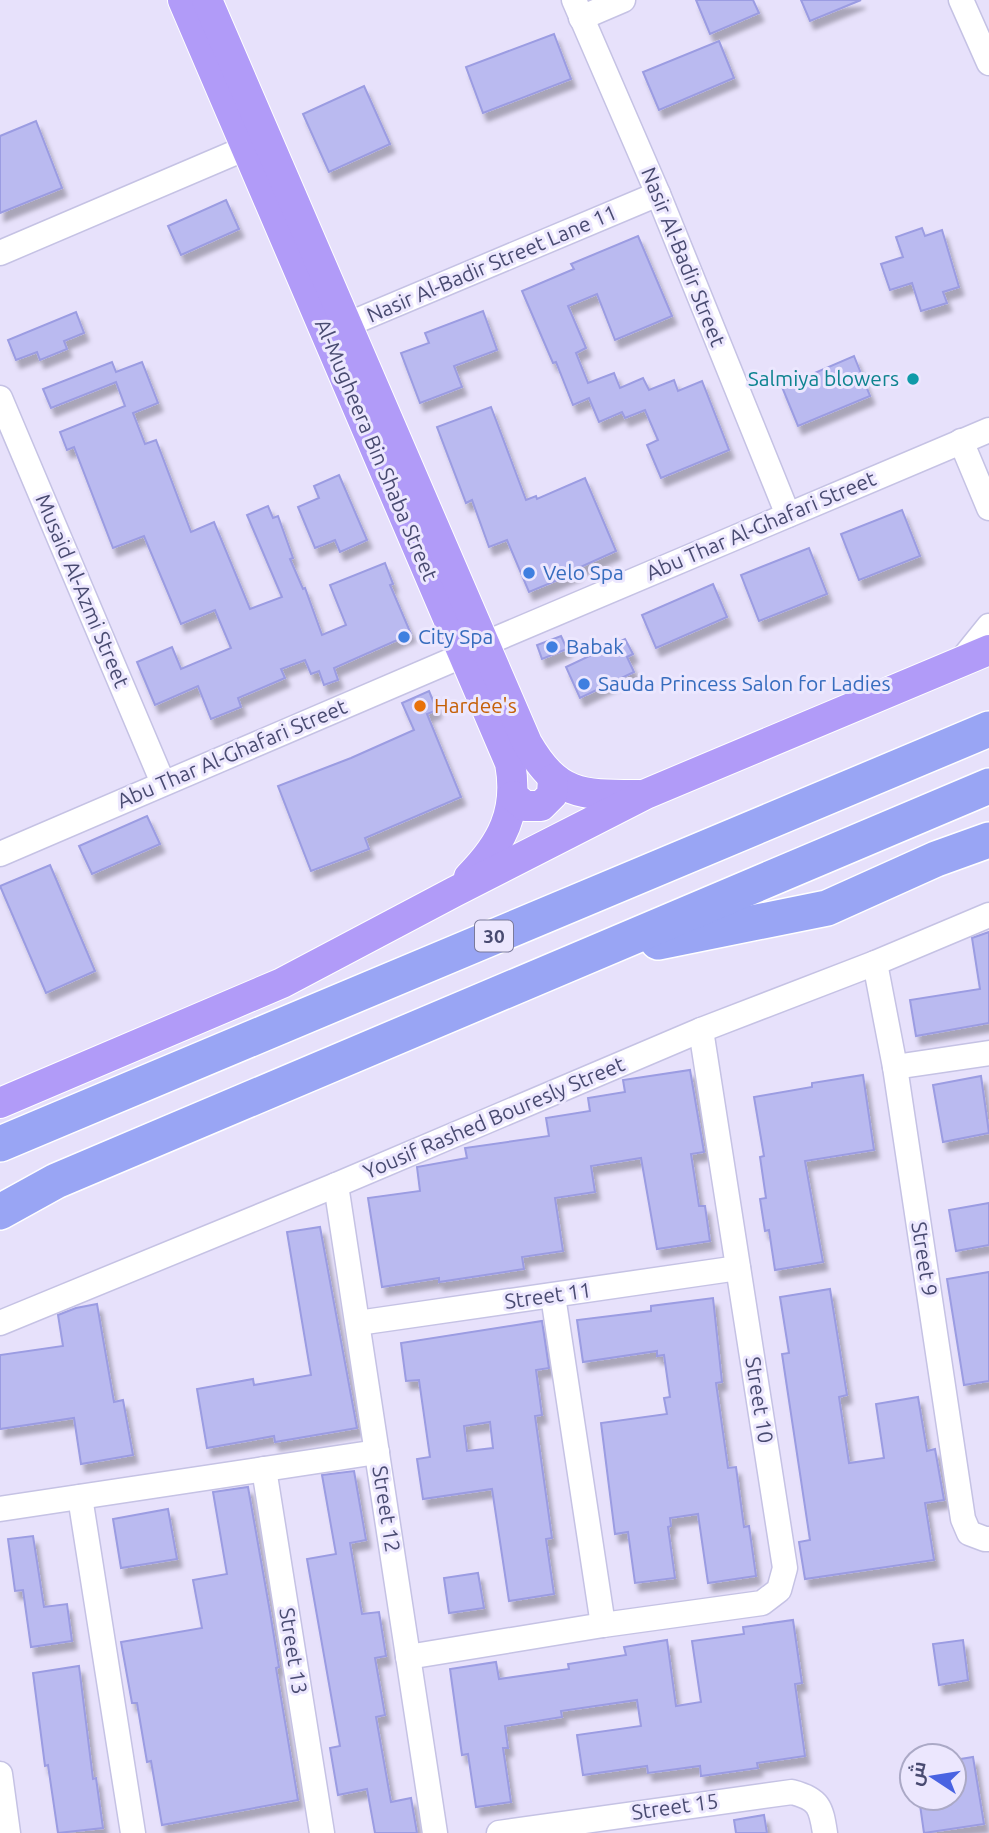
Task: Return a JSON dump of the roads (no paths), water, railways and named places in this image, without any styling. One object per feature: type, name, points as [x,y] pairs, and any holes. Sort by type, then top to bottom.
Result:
[{"type":"highway","name":"30","points":[[0,1144],[989,729]]},
{"type":"highway","points":[[0,1204],[989,786]]},
{"type":"highway","points":[[586,957],[827,908],[936,859],[989,840]]},
{"type":"highway","points":[[936,859],[989,856]]},
{"type":"highway","points":[[0,1212],[56,1181]]},
{"type":"main road","name":"Al-Mugheera Bin Shaba Street","points":[[183,0],[246,148],[336,330]]},
{"type":"main road","name":"Al-Mugheera Bin Shaba Street","points":[[207,0],[336,330],[474,650],[510,764],[514,781],[513,796],[508,818],[496,846],[487,859],[454,892]]},
{"type":"main road","name":"Al-Mugheera Bin Shaba Street","points":[[474,650],[536,759],[553,779],[583,793],[646,794]]},
{"type":"main road","points":[[0,1103],[282,983],[646,794],[989,650]]},
{"type":"main road","points":[[513,796],[525,806],[541,806],[552,795],[553,779]]},
{"type":"street","points":[[578,9],[623,0]]},
{"type":"street","points":[[961,0],[989,63]]},
{"type":"street","name":"Nasir Al-Badir Street","points":[[578,9],[659,194],[788,515]]},
{"type":"street","points":[[0,253],[246,148]]},
{"type":"street","name":"Nasir Al-Badir Street Lane 11","points":[[336,330],[659,194]]},
{"type":"street","name":"Musaid Al-Azmi Street","points":[[0,398],[163,783]]},
{"type":"street","name":"Abu Thar Al-Ghafari Street","points":[[0,854],[788,515],[980,439],[989,508]]},
{"type":"street","points":[[960,662],[989,626]]},
{"type":"street","name":"Yousif Rashed Bouresly Street","points":[[0,1323],[337,1185],[701,1030],[875,963],[989,915]]},
{"type":"street","name":"Street 9","points":[[875,963],[895,1067],[962,1519],[969,1533],[989,1539]]},
{"type":"street","name":"Street 10","points":[[408,1657],[603,1625],[762,1603],[779,1590],[785,1568],[701,1030]]},
{"type":"street","points":[[895,1067],[989,1053]]},
{"type":"street","name":"Street 12","points":[[337,1185],[435,1833]]},
{"type":"street","name":"Street 11","points":[[358,1323],[738,1268]]},
{"type":"street","points":[[553,1296],[603,1625]]},
{"type":"street","points":[[0,1509],[377,1452]]},
{"type":"street","name":"Street 13","points":[[264,1469],[322,1833]]},
{"type":"street","points":[[80,1497],[133,1833]]},
{"type":"street","points":[[0,1774],[8,1833]]},
{"type":"street","name":"Street 15","points":[[499,1833],[637,1823],[793,1792],[810,1797],[821,1810],[825,1833]]},
{"type":"place","name":"Salmiya blowers","points":[[913,379]]},
{"type":"place","name":"Velo Spa","points":[[529,573]]},
{"type":"place","name":"City Spa","points":[[404,637]]},
{"type":"place","name":"Babak","points":[[552,647]]},
{"type":"place","name":"Sauda Princess Salon for Ladies","points":[[584,684]]},
{"type":"place","name":"Hardee's","points":[[420,706]]}]
